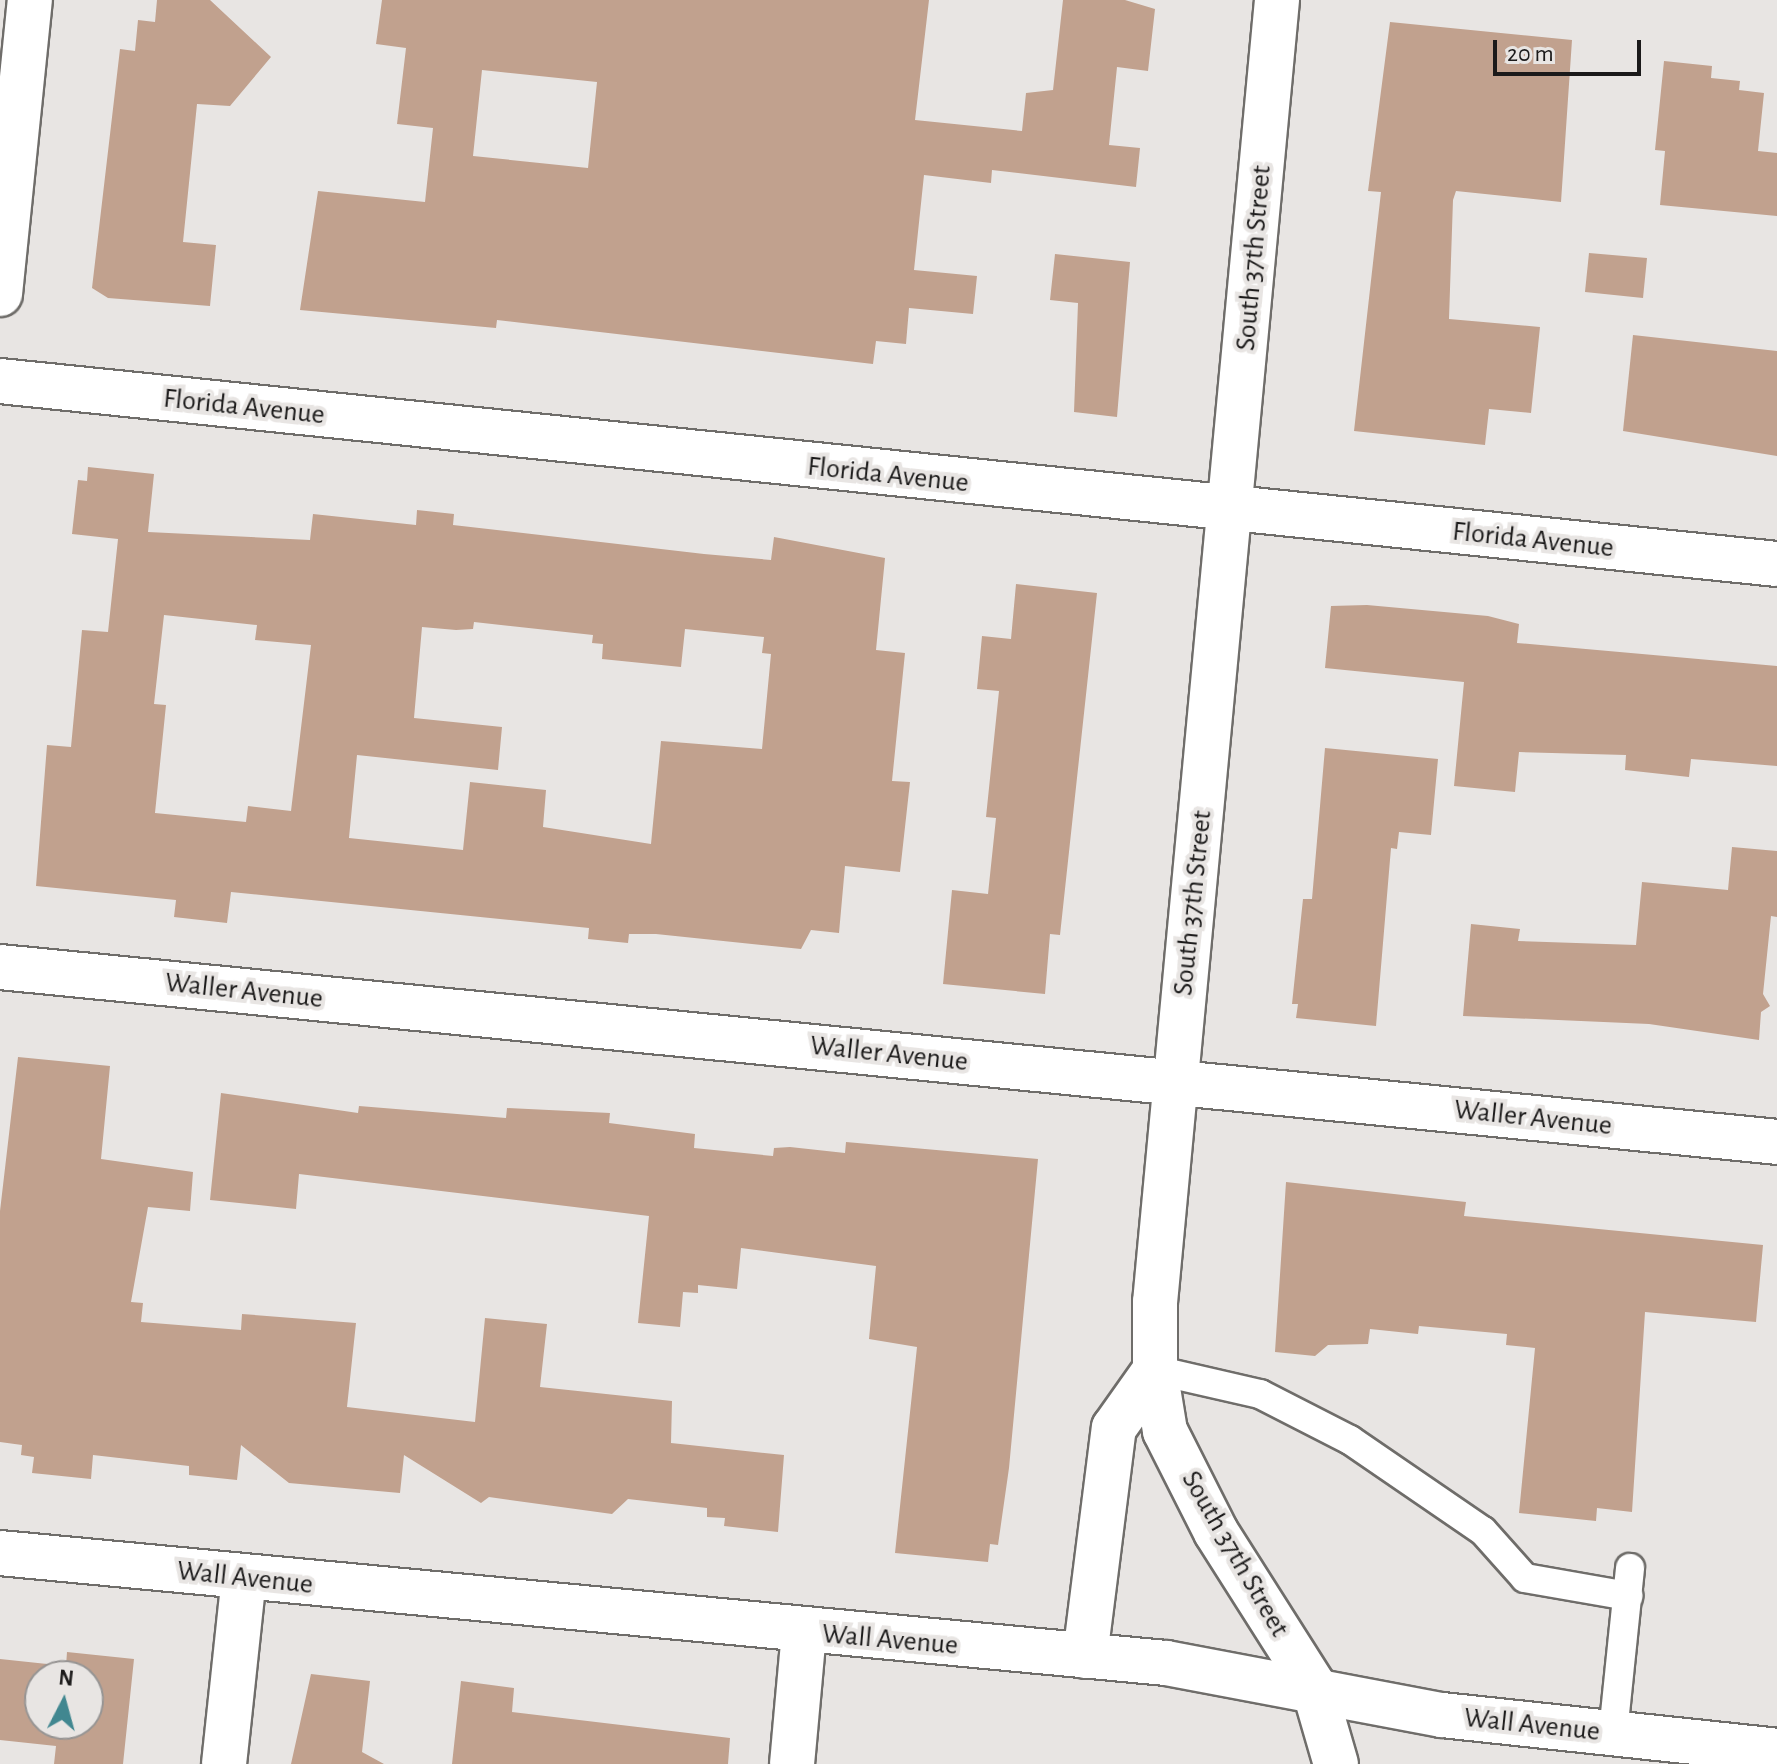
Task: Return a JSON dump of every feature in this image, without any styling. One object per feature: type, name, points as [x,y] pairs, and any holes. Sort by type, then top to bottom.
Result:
[{"type":"street","points":[[0,294],[30,0]]},
{"type":"street","name":"South 37th Street","points":[[1277,0],[1232,511],[1175,1082],[1155,1370],[1165,1431],[1184,1469],[1313,1685],[1336,1764]]},
{"type":"street","name":"Florida Avenue","points":[[0,381],[1232,511],[1777,564]]},
{"type":"street","name":"Waller Avenue","points":[[0,967],[1777,1142]]},
{"type":"street","points":[[1085,1656],[1114,1428],[1155,1370]]},
{"type":"street","name":"Wall Avenue","points":[[0,1553],[804,1633],[1085,1656],[1313,1685],[1442,1715],[1777,1751]]},
{"type":"street","points":[[224,1764],[244,1578]]},
{"type":"street","points":[[792,1764],[804,1633]]},
{"type":"lane","points":[[1155,1370],[1260,1394],[1350,1440],[1483,1531],[1525,1578],[1628,1596]]},
{"type":"lane","points":[[1613,1733],[1630,1568]]},
{"type":"building","points":[[157,0],[210,0],[271,57],[230,106],[197,104],[183,242],[216,245],[210,306],[108,298],[92,288],[120,49],[135,51],[138,20],[155,22]]},
{"type":"building","points":[[382,0],[929,0],[915,120],[1022,131],[1026,93],[1053,90],[1063,0],[1125,0],[1155,9],[1148,71],[1117,67],[1109,145],[1140,148],[1136,187],[992,170],[991,183],[924,175],[914,270],[977,276],[973,314],[909,308],[906,344],[876,341],[873,364],[497,320],[496,328],[300,310],[318,191],[425,202],[433,128],[397,124],[406,48],[376,44]],"holes":[[[482,70],[597,82],[588,168],[473,156]]]},
{"type":"building","points":[[1390,22],[1572,40],[1561,202],[1456,191],[1453,200],[1449,319],[1540,327],[1531,413],[1489,409],[1485,445],[1354,431],[1381,192],[1368,191]]},
{"type":"building","points":[[1664,61],[1712,66],[1711,78],[1740,81],[1739,90],[1764,93],[1758,151],[1777,153],[1777,216],[1660,205],[1665,151],[1655,150]]},
{"type":"building","points":[[1589,253],[1647,258],[1643,298],[1585,292]]},
{"type":"building","points":[[1055,254],[1130,262],[1117,417],[1074,412],[1078,303],[1050,300]]},
{"type":"building","points":[[1633,335],[1777,351],[1777,456],[1623,431]]},
{"type":"building","points":[[88,467],[154,474],[148,532],[310,540],[313,514],[416,525],[417,510],[454,514],[453,525],[704,554],[771,560],[774,537],[885,558],[876,650],[905,653],[892,781],[910,782],[900,872],[845,866],[839,933],[811,930],[801,949],[656,934],[629,934],[628,943],[588,939],[589,928],[231,892],[227,923],[174,917],[176,900],[36,886],[47,745],[71,747],[82,630],[108,632],[118,539],[72,534],[78,480],[87,481]],"holes":[[[164,615],[257,625],[255,640],[311,645],[291,811],[248,806],[246,822],[155,813],[166,705],[154,704]],[[474,622],[593,635],[592,643],[603,644],[602,659],[681,667],[685,629],[764,637],[762,653],[771,654],[762,749],[661,741],[651,844],[543,827],[546,790],[470,782],[463,850],[349,838],[357,755],[498,770],[502,727],[414,718],[422,627],[473,629]]]},
{"type":"building","points":[[1016,584],[1097,593],[1060,935],[1050,934],[1045,994],[943,984],[952,890],[988,894],[996,818],[986,817],[999,691],[977,689],[982,636],[1011,639]]},
{"type":"building","points":[[1367,605],[1488,616],[1519,624],[1517,643],[1777,666],[1777,766],[1691,759],[1689,777],[1625,770],[1626,755],[1519,752],[1515,792],[1454,786],[1464,682],[1325,668],[1331,606]]},
{"type":"building","points":[[1325,748],[1438,759],[1431,835],[1399,832],[1397,849],[1391,848],[1376,1026],[1296,1018],[1298,1004],[1292,1004],[1303,899],[1312,899]]},
{"type":"building","points":[[1732,847],[1777,851],[1777,917],[1771,916],[1763,994],[1770,1006],[1761,1012],[1759,1040],[1649,1024],[1463,1016],[1471,924],[1520,929],[1518,941],[1636,945],[1642,882],[1728,890]]},
{"type":"building","points":[[18,1057],[110,1066],[101,1159],[193,1172],[190,1211],[148,1207],[131,1302],[143,1303],[141,1322],[241,1330],[242,1314],[356,1323],[347,1407],[475,1422],[485,1318],[547,1324],[540,1387],[672,1401],[671,1443],[784,1455],[778,1532],[724,1526],[725,1518],[707,1517],[707,1508],[628,1499],[612,1514],[489,1497],[481,1503],[404,1455],[400,1493],[289,1483],[241,1445],[237,1480],[189,1475],[189,1466],[93,1455],[91,1479],[32,1473],[34,1457],[21,1455],[22,1445],[0,1442],[0,1211]]},
{"type":"building","points":[[221,1093],[358,1113],[359,1106],[506,1118],[507,1108],[610,1113],[609,1123],[695,1134],[694,1148],[773,1156],[774,1148],[790,1147],[845,1153],[846,1142],[1038,1159],[1009,1468],[998,1545],[990,1544],[988,1562],[895,1553],[917,1347],[869,1339],[876,1266],[741,1248],[737,1289],[698,1285],[698,1293],[683,1292],[680,1327],[638,1323],[649,1216],[299,1174],[296,1209],[210,1200]]},
{"type":"building","points":[[1286,1182],[1466,1202],[1464,1216],[1763,1245],[1756,1322],[1645,1312],[1632,1512],[1597,1508],[1596,1521],[1519,1513],[1535,1348],[1506,1345],[1507,1334],[1419,1326],[1418,1334],[1370,1329],[1368,1344],[1328,1345],[1315,1356],[1275,1352]]},
{"type":"building","points":[[67,1652],[134,1659],[123,1764],[54,1764],[56,1746],[0,1740],[0,1659],[24,1662],[24,1740],[104,1740],[104,1660],[66,1660]]},
{"type":"building","points":[[311,1674],[370,1681],[362,1752],[384,1764],[291,1764]]},
{"type":"building","points":[[461,1681],[514,1688],[512,1712],[730,1738],[728,1764],[452,1764]]}]
